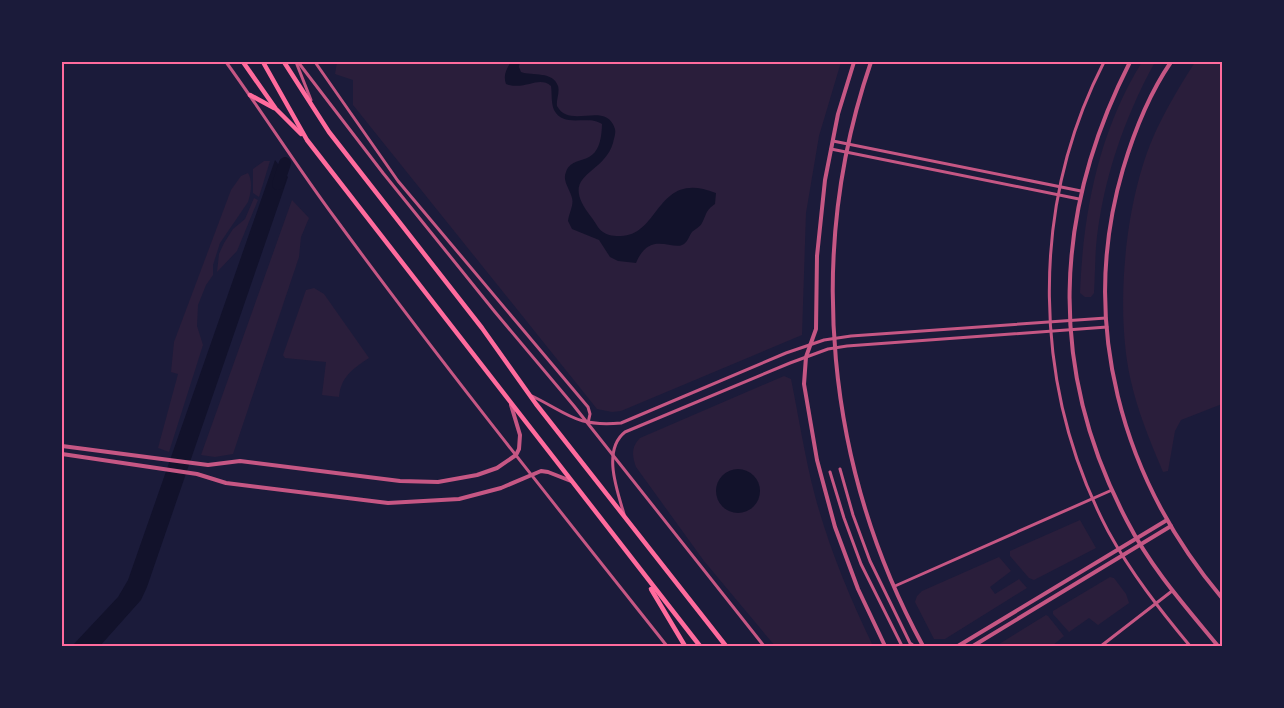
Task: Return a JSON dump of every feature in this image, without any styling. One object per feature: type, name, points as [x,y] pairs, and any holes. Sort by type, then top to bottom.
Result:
[{"type":"highway","points":[[243,62],[276,109],[307,140],[700,646]]},
{"type":"highway","points":[[263,62],[307,140]]},
{"type":"highway","points":[[285,62],[330,132],[482,328],[531,396],[726,646]]},
{"type":"highway","points":[[250,95],[276,109]]},
{"type":"highway","points":[[640,571],[685,646]]},
{"type":"street","points":[[226,62],[334,217],[530,474],[668,646]]},
{"type":"street","points":[[297,62],[495,312],[588,423],[764,646]]},
{"type":"street","points":[[297,62],[314,108]]},
{"type":"street","points":[[315,62],[398,181],[588,407],[590,414],[588,423]]},
{"type":"street","points":[[854,62],[832,141],[824,189],[817,256],[816,329],[806,357],[804,384],[822,479],[843,550],[858,589],[885,646]]},
{"type":"street","points":[[871,62],[861,92],[841,182],[833,257],[837,380],[850,452],[867,518],[894,586],[923,646]]},
{"type":"street","points":[[1104,62],[1082,115],[1060,187],[1053,225],[1050,322],[1055,375],[1076,456],[1093,498],[1119,549],[1155,604],[1190,646]]},
{"type":"street","points":[[1130,62],[1101,123],[1081,191],[1074,227],[1069,285],[1076,371],[1096,449],[1112,490],[1141,545],[1172,591],[1218,646]]},
{"type":"street","points":[[1171,62],[1142,116],[1119,183],[1109,232],[1105,286],[1110,366],[1127,430],[1148,484],[1191,558],[1222,598]]},
{"type":"street","points":[[832,141],[1081,191]]},
{"type":"street","points":[[831,149],[1079,199]]},
{"type":"street","points":[[531,396],[574,420],[603,424],[621,423],[810,345],[834,338],[1106,318]]},
{"type":"street","points":[[626,518],[615,482],[613,456],[617,439],[625,432],[806,357],[835,348],[1107,327]]},
{"type":"street","points":[[62,446],[208,465],[240,461],[420,483],[457,480],[508,463],[516,455],[520,435],[511,404]]},
{"type":"street","points":[[62,454],[196,474],[226,483],[388,503],[459,499],[501,488],[541,471],[572,482]]},
{"type":"street","points":[[840,469],[853,515],[870,561],[910,643],[914,646]]},
{"type":"street","points":[[830,472],[861,564],[902,646]]},
{"type":"street","points":[[894,586],[1112,490]]},
{"type":"street","points":[[958,646],[1167,520]]},
{"type":"street","points":[[973,646],[1171,526]]},
{"type":"street","points":[[1101,646],[1172,591]]},
{"type":"shaded area","points":[[337,62],[841,62],[819,136],[806,213],[802,335],[621,411],[597,409],[353,105],[353,80],[335,74]]},
{"type":"shaded area","points":[[511,62],[520,62],[521,72],[552,78],[558,86],[557,106],[563,113],[570,116],[604,117],[615,129],[613,143],[608,154],[580,183],[579,192],[582,203],[601,231],[621,236],[634,233],[670,196],[681,189],[696,188],[716,193],[715,204],[684,244],[679,246],[654,244],[642,253],[636,263],[618,261],[610,257],[599,240],[572,229],[568,221],[572,201],[565,175],[570,166],[592,155],[597,149],[602,124],[590,120],[564,119],[558,116],[553,107],[551,86],[546,83],[536,82],[520,86],[506,84],[505,73]]},
{"type":"shaded area","points":[[1142,62],[1155,62],[1134,105],[1116,151],[1099,223],[1094,293],[1091,297],[1085,297],[1080,293],[1082,263],[1085,232],[1096,173],[1115,116]]},
{"type":"shaded area","points":[[1195,62],[1222,62],[1222,404],[1181,420],[1175,431],[1168,471],[1163,472],[1140,413],[1130,377],[1123,319],[1123,286],[1130,221],[1136,189],[1145,160],[1164,115]]},
{"type":"shaded area","points":[[275,160],[288,177],[147,587],[141,600],[100,646],[72,646],[118,597],[128,580]]},
{"type":"shaded area","points":[[264,161],[270,161],[259,197],[253,193],[253,169]]},
{"type":"shaded area","points":[[248,173],[251,187],[248,202],[220,243],[213,265],[213,275],[198,305],[197,326],[203,345],[169,452],[158,448],[178,374],[171,372],[174,342],[231,190],[241,176]]},
{"type":"shaded area","points":[[254,198],[258,200],[237,251],[217,272],[219,254],[224,243],[233,229],[245,219]]},
{"type":"shaded area","points":[[292,200],[309,218],[301,237],[299,257],[233,454],[215,457],[201,455]]},
{"type":"shaded area","points":[[314,288],[324,294],[369,358],[348,374],[342,384],[339,397],[322,395],[326,362],[285,358],[283,355],[306,290]]},
{"type":"shaded area","points":[[784,376],[791,379],[811,482],[833,554],[873,646],[775,646],[704,561],[636,467],[633,455],[640,438]]},
{"type":"shaded area","points":[[738,469],[754,475],[760,491],[754,507],[738,513],[722,507],[716,491],[722,475]]},
{"type":"shaded area","points":[[1080,520],[1096,548],[1034,580],[1029,578],[1010,556],[1010,551]]},
{"type":"shaded area","points":[[999,557],[1011,571],[990,587],[995,594],[1019,579],[1027,588],[945,639],[934,639],[915,602],[917,596],[922,591]]},
{"type":"shaded area","points":[[1110,577],[1114,578],[1126,594],[1129,603],[1098,625],[1089,618],[1069,632],[1053,614],[1053,611]]},
{"type":"shaded area","points":[[1046,615],[1064,636],[1052,646],[996,646]]},
{"type":"waterway","points":[[278,184],[285,163]]}]
